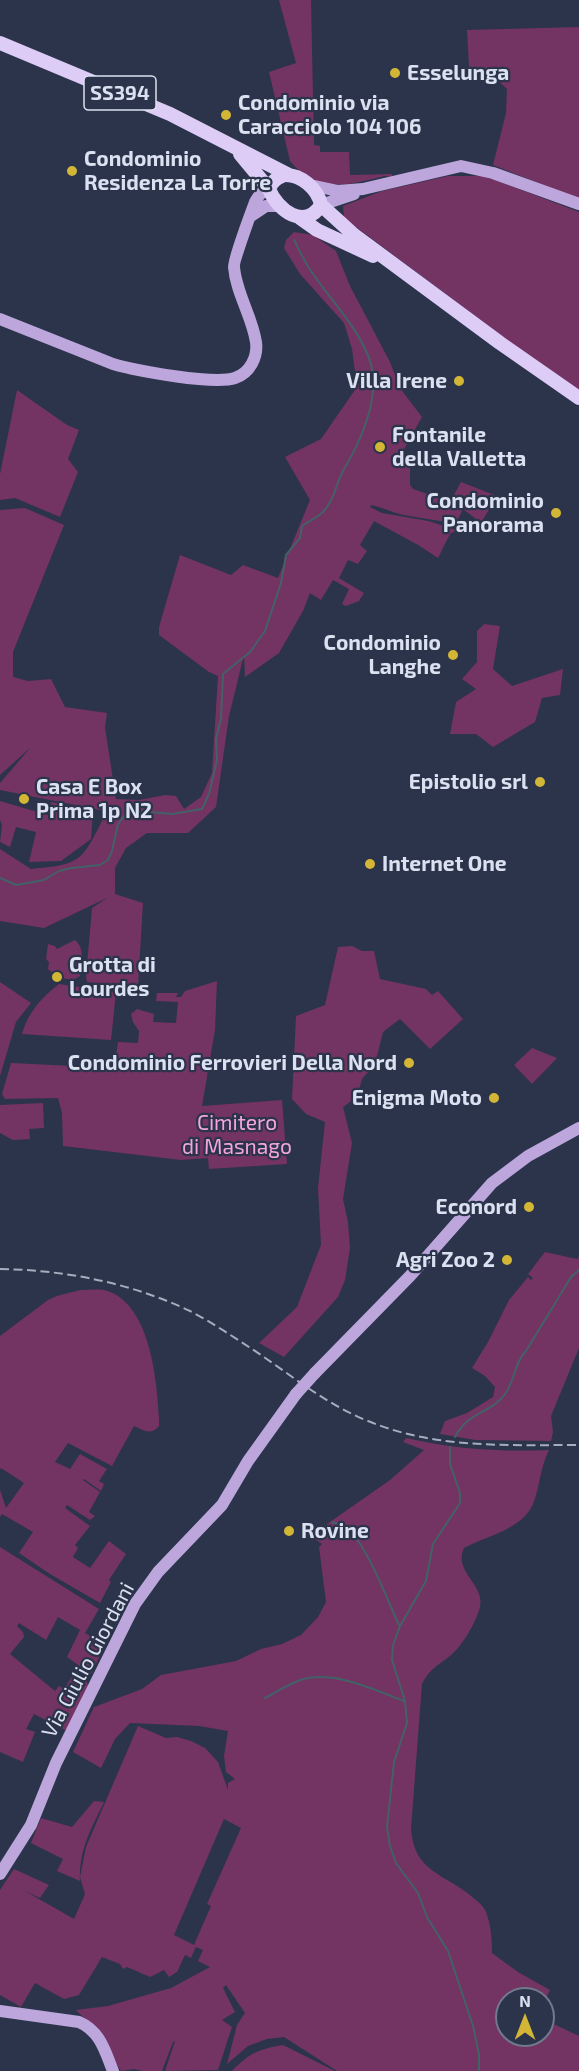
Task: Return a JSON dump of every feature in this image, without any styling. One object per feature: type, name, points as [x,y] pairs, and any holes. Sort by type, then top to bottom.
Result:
[{"type":"main road","name":"SS394","points":[[0,44],[178,117],[237,150],[289,175]]},
{"type":"main road","name":"SS394","points":[[237,150],[258,177],[264,191]]},
{"type":"main road","points":[[392,264],[316,230],[281,206],[264,191],[277,178],[289,175],[310,185],[326,203],[333,218],[392,264],[579,398]]},
{"type":"main road","points":[[300,218],[312,215],[326,203]]},
{"type":"street","points":[[326,203],[363,189],[461,166],[494,173],[579,204]]},
{"type":"street","points":[[310,185],[328,190],[363,189]]},
{"type":"street","points":[[0,319],[113,364],[132,369],[216,381],[234,379],[245,374],[252,364],[256,342],[233,265],[253,208],[264,191]]},
{"type":"street","points":[[251,216],[266,206],[281,206]]},
{"type":"street","name":"Via Giulio Giordani","points":[[0,1874],[31,1825],[56,1764],[135,1604],[158,1572],[222,1505],[248,1461],[316,1374],[410,1276],[492,1183],[528,1156],[579,1128]]},
{"type":"street","points":[[0,2011],[79,2022],[87,2026],[99,2037],[113,2071]]},
{"type":"green space","points":[[279,0],[311,0],[314,145],[320,146],[320,152],[349,152],[350,175],[392,174],[392,177],[385,176],[334,185],[312,179],[290,161],[269,72],[296,63]]},
{"type":"green space","points":[[579,27],[579,199],[493,165],[506,113],[507,89],[485,68],[469,67],[467,30]]},
{"type":"green space","points":[[448,176],[483,176],[579,212],[579,390],[510,342],[344,218],[343,206],[382,191]]},
{"type":"green space","points":[[294,232],[313,235],[336,251],[350,286],[390,362],[400,388],[422,417],[402,453],[410,469],[410,485],[413,489],[450,502],[461,482],[497,496],[481,523],[463,509],[458,519],[468,523],[467,526],[404,515],[371,505],[370,507],[382,513],[428,521],[457,530],[450,534],[438,558],[374,521],[360,545],[367,551],[358,564],[348,560],[339,578],[364,593],[359,601],[346,606],[342,604],[349,589],[333,580],[321,600],[310,593],[303,611],[279,653],[245,677],[244,655],[229,716],[216,807],[188,833],[147,833],[126,848],[115,868],[115,894],[143,903],[138,986],[135,988],[87,982],[92,908],[107,898],[44,928],[0,921],[0,849],[31,869],[68,863],[78,858],[88,848],[111,806],[105,811],[0,790],[0,783],[30,748],[0,775],[0,510],[25,508],[64,525],[13,652],[13,677],[28,681],[51,679],[65,707],[107,713],[105,728],[116,799],[139,800],[165,795],[176,796],[184,809],[201,797],[212,773],[218,676],[209,672],[159,635],[159,627],[180,555],[231,575],[243,565],[278,578],[310,500],[285,457],[321,439],[357,387],[352,349],[344,323],[300,274],[284,248],[286,240]]},
{"type":"green space","points":[[17,390],[67,425],[79,430],[68,459],[78,472],[60,517],[15,498],[0,500],[0,474]]},
{"type":"green space","points":[[484,624],[500,626],[493,669],[512,686],[563,669],[560,695],[542,698],[535,722],[493,747],[476,734],[450,734],[456,702],[476,689],[462,679],[477,662],[477,631]]},
{"type":"green space","points":[[0,801],[48,815],[51,802],[93,811],[91,839],[61,861],[29,862],[36,832],[16,827],[10,847],[0,842],[2,825]]},
{"type":"green space","points":[[75,940],[82,952],[80,976],[73,980],[57,977],[48,969],[49,962],[46,959],[48,944],[57,949]]},
{"type":"green space","points":[[352,946],[362,951],[374,951],[380,979],[426,989],[432,995],[438,991],[463,1019],[430,1049],[400,1019],[383,1032],[375,1064],[362,1079],[357,1097],[343,1107],[352,1143],[343,1199],[350,1248],[345,1280],[338,1297],[284,1357],[259,1343],[297,1307],[321,1245],[318,1188],[325,1122],[306,1114],[292,1099],[296,1016],[325,1005],[338,947]]},
{"type":"green space","name":"Cimitero di Masnago","points":[[217,981],[215,1030],[202,1106],[282,1100],[287,1164],[209,1169],[208,1158],[181,1160],[63,1146],[62,1113],[58,1098],[5,1099],[2,1094],[11,1063],[114,1068],[118,1042],[138,1043],[139,1031],[131,1014],[137,1009],[154,1014],[153,1022],[176,1023],[178,1002],[156,1001],[157,993],[178,993],[176,997],[181,997],[185,991]]},
{"type":"green space","points":[[0,982],[31,1003],[16,1022],[0,1076]]},
{"type":"green space","points":[[59,984],[116,992],[111,1040],[22,1034],[36,1006]]},
{"type":"green space","points":[[532,1048],[557,1058],[532,1084],[514,1065]]},
{"type":"green space","points":[[43,1103],[44,1128],[29,1129],[30,1139],[13,1140],[0,1133],[0,1105]]},
{"type":"green space","points":[[545,1252],[577,1259],[579,1257],[579,1348],[551,1416],[553,1432],[551,1441],[475,1440],[440,1434],[445,1421],[467,1413],[493,1397],[495,1387],[485,1376],[472,1368],[509,1300],[528,1277],[531,1280],[533,1278],[528,1274]]},
{"type":"green space","points":[[80,1290],[104,1290],[119,1297],[132,1309],[141,1325],[153,1364],[159,1418],[159,1426],[153,1431],[134,1426],[112,1466],[68,1443],[55,1462],[70,1469],[80,1454],[107,1469],[99,1481],[104,1484],[101,1491],[83,1480],[100,1492],[89,1512],[95,1516],[90,1520],[67,1505],[65,1508],[90,1526],[75,1545],[78,1548],[73,1557],[90,1568],[109,1541],[126,1554],[109,1580],[111,1582],[100,1603],[19,1553],[33,1532],[2,1514],[0,1517],[0,1490],[6,1508],[24,1483],[1,1468],[0,1470],[0,1336],[48,1300]]},
{"type":"green space","points":[[406,1438],[477,1449],[549,1450],[533,1504],[528,1513],[513,1526],[464,1548],[463,1564],[478,1591],[480,1607],[460,1645],[432,1670],[422,1684],[411,1829],[413,1843],[424,1863],[470,1895],[485,1909],[490,1927],[492,1953],[518,1972],[545,1987],[495,1987],[495,2047],[555,2047],[555,2025],[579,2036],[579,2071],[337,2071],[284,2037],[267,2039],[248,2046],[227,2064],[237,2025],[245,2013],[226,1985],[223,1988],[235,2012],[222,2020],[232,2027],[218,2070],[165,2071],[175,2041],[162,2071],[134,2069],[121,2071],[93,2027],[76,2010],[108,2006],[171,1988],[210,1967],[198,1961],[203,1950],[196,1947],[191,1958],[185,1955],[177,1972],[169,1977],[164,1970],[150,1977],[127,1967],[123,1969],[120,1964],[102,1957],[79,1995],[64,1999],[35,1983],[21,2007],[0,1995],[0,1890],[14,1869],[49,1885],[40,1898],[25,1891],[74,1919],[85,1894],[80,1877],[86,1847],[138,1726],[166,1738],[177,1737],[205,1748],[218,1762],[228,1790],[228,1783],[235,1779],[226,1772],[224,1756],[228,1731],[199,1726],[130,1723],[115,1739],[101,1768],[73,1752],[94,1707],[142,1689],[161,1675],[236,1661],[261,1649],[282,1644],[301,1635],[318,1617],[326,1602],[319,1547],[322,1544],[310,1536],[390,1480],[424,1450],[403,1442]],"holes":[[[224,1819],[241,1828],[207,1904],[211,1906],[194,1945],[174,1935]]]},
{"type":"green space","points":[[0,1547],[99,1609],[85,1633],[105,1645],[91,1674],[67,1657],[80,1630],[58,1617],[46,1640],[19,1623],[17,1626],[23,1632],[24,1637],[10,1654],[55,1691],[59,1686],[64,1689],[75,1672],[86,1679],[88,1685],[65,1730],[34,1714],[26,1729],[35,1732],[23,1762],[0,1752]]},
{"type":"green space","points":[[94,1801],[104,1802],[84,1849],[80,1881],[57,1871],[63,1859],[31,1843],[41,1818],[72,1827]]},
{"type":"green space","points":[[283,2045],[335,2071],[232,2071],[255,2053]]},
{"type":"waterway","points":[[0,878],[16,885],[44,880],[59,871],[71,868],[100,865],[108,860],[118,824],[125,815],[138,811],[172,814],[202,809],[209,794],[217,760],[216,739],[221,719],[223,674],[250,652],[265,631],[281,583],[286,555],[300,538],[302,526],[326,509],[341,474],[357,446],[371,405],[373,377],[366,351],[352,326],[309,268],[294,240]]},
{"type":"waterway","points":[[455,1437],[467,1422],[505,1394],[522,1356],[571,1277],[579,1270]]},
{"type":"waterway","points":[[450,1447],[450,1464],[460,1493],[460,1503],[433,1544],[426,1581],[400,1626],[393,1645],[392,1660],[405,1701],[407,1723],[394,1762],[387,1827],[396,1863],[418,1893],[427,1917],[448,1951],[473,2026],[479,2054],[479,2071]]},
{"type":"waterway","points":[[332,1522],[345,1527],[369,1558],[399,1625]]},
{"type":"waterway","points":[[265,1698],[297,1681],[320,1677],[345,1680],[404,1701]]},
{"type":"railway","points":[[0,1269],[73,1275],[121,1286],[168,1301],[221,1329],[337,1406],[393,1430],[419,1437],[472,1444],[579,1445]]},
{"type":"place","name":"Esselunga","points":[[395,73]]},
{"type":"place","name":"Condominio via Caracciolo 104 106","points":[[226,115]]},
{"type":"place","name":"Condominio Residenza La Torre","points":[[72,171]]},
{"type":"place","name":"Villa Irene","points":[[459,381]]},
{"type":"place","name":"Fontanile della Valletta","points":[[380,447]]},
{"type":"place","name":"Condominio Panorama","points":[[556,513]]},
{"type":"place","name":"Condominio Langhe","points":[[453,655]]},
{"type":"place","name":"Epistolio srl","points":[[540,782]]},
{"type":"place","name":"Casa E Box Prima 1p N2","points":[[24,799]]},
{"type":"place","name":"Internet One","points":[[370,864]]},
{"type":"place","name":"Grotta di Lourdes","points":[[57,977]]},
{"type":"place","name":"Condominio Ferrovieri Della Nord","points":[[409,1063]]},
{"type":"place","name":"Enigma Moto","points":[[494,1098]]},
{"type":"place","name":"Econord","points":[[529,1207]]},
{"type":"place","name":"Agri Zoo 2","points":[[507,1260]]},
{"type":"place","name":"Rovine","points":[[289,1531]]}]
